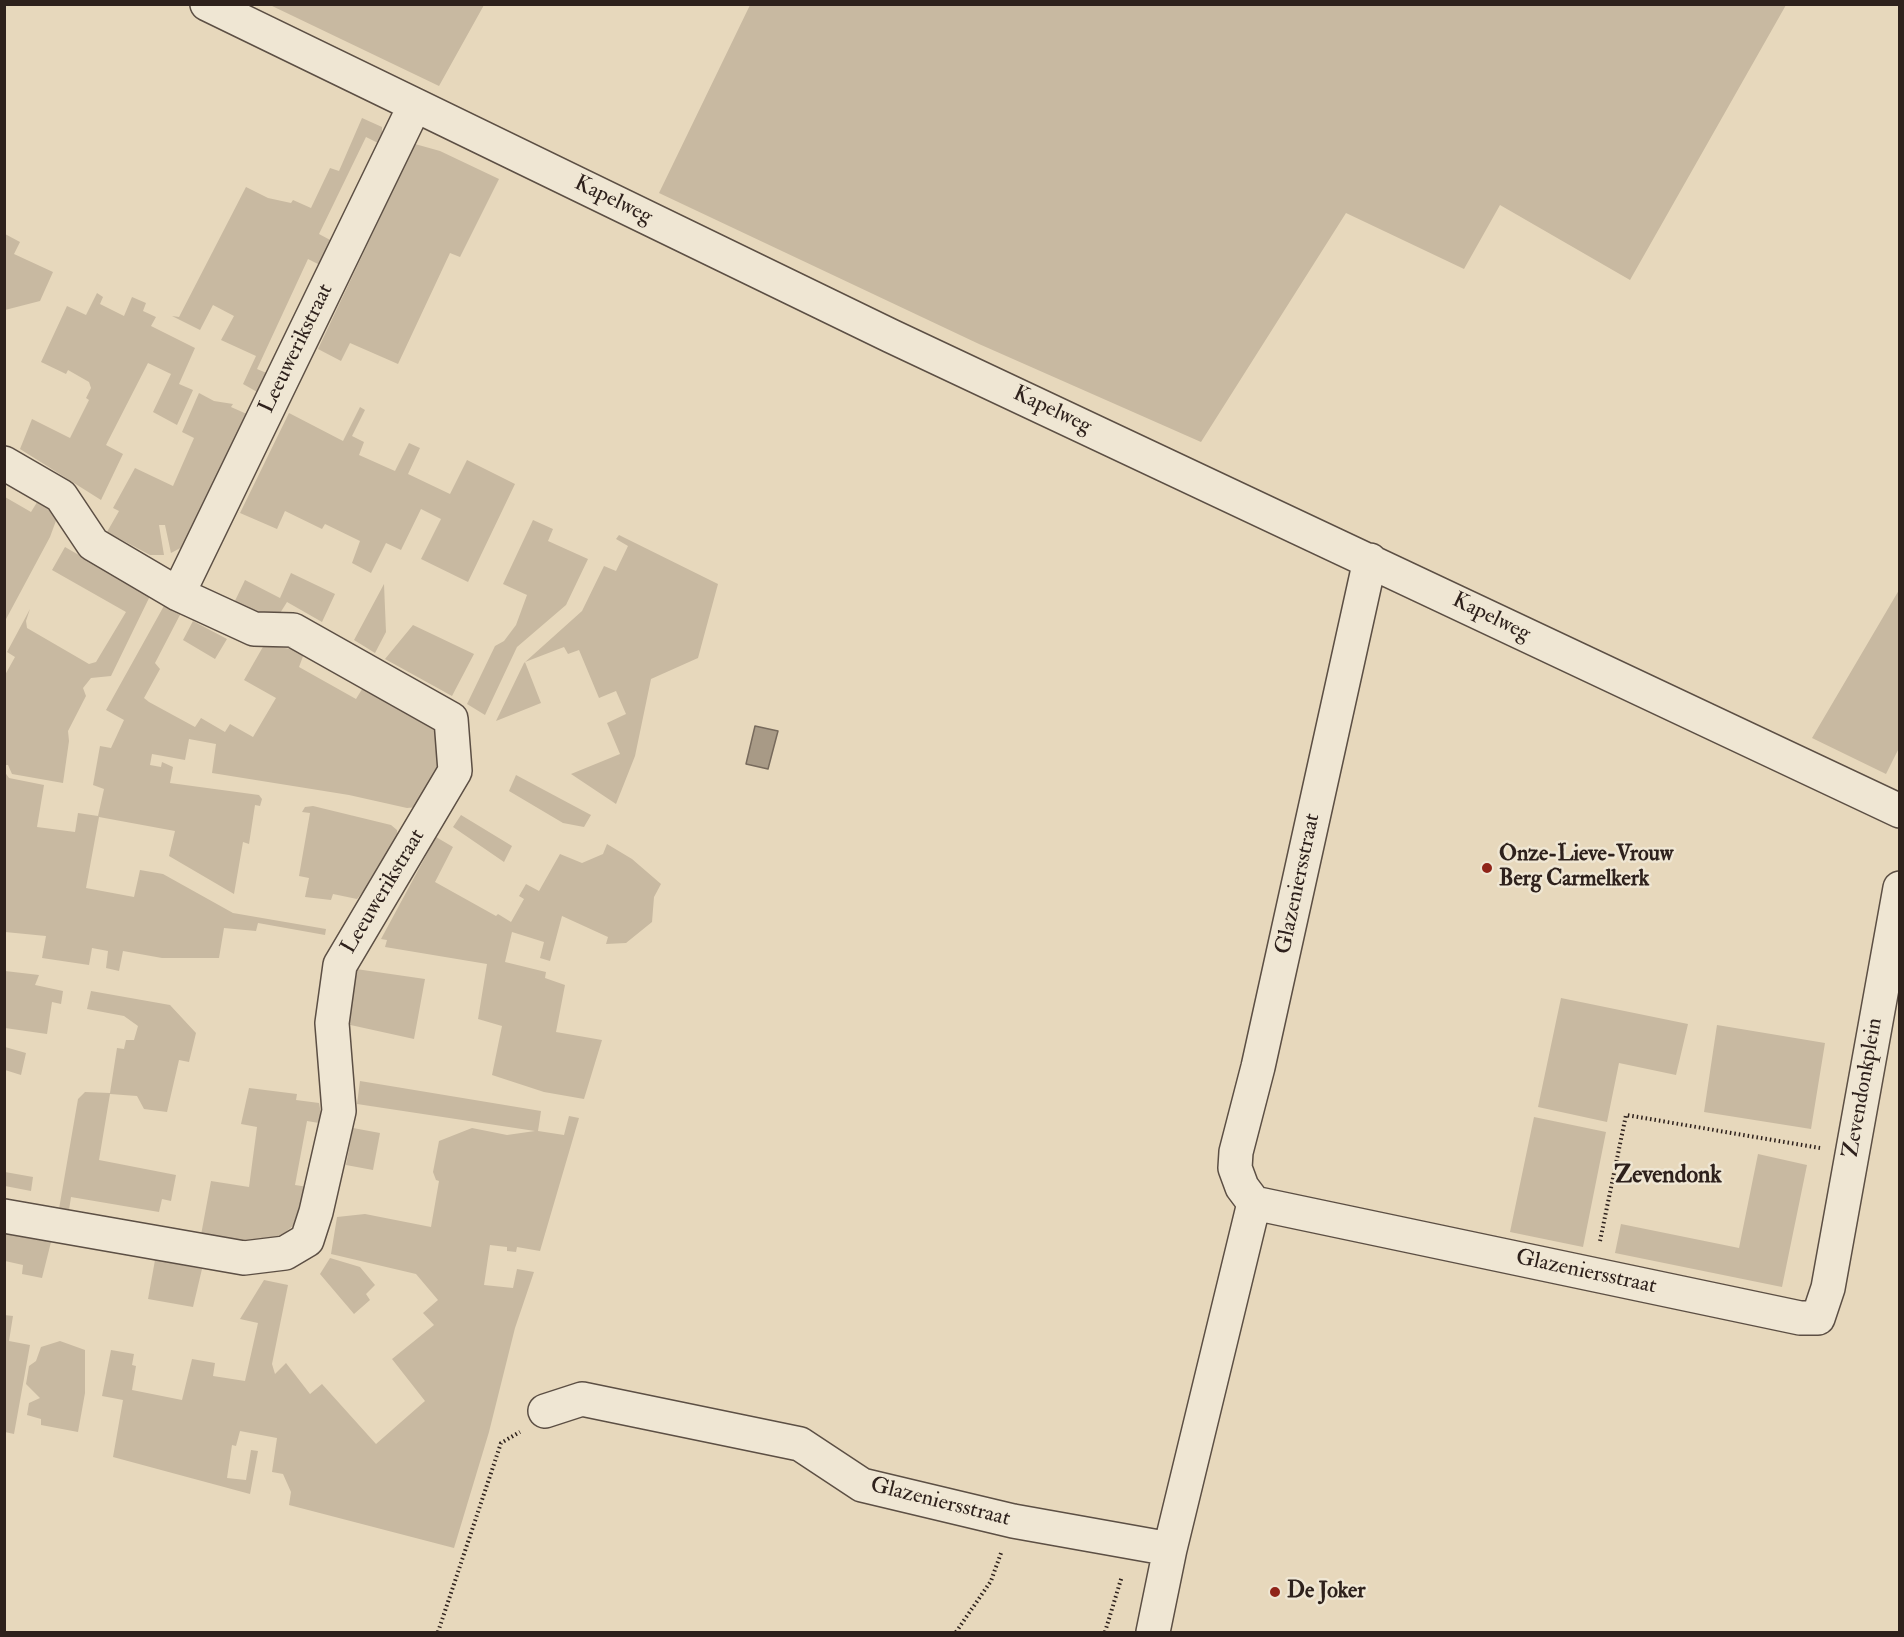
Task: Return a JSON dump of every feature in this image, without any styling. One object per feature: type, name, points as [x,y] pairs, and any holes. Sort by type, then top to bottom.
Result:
[{"type":"street","name":"Kapelweg","points":[[207,4],[891,336],[1370,560],[1899,812]]},
{"type":"street","name":"Leeuwerikstraat","points":[[178,594],[415,105]]},
{"type":"street","name":"Leeuwerikstraat","points":[[4,463],[62,496],[93,544],[178,594],[254,629],[293,630],[451,719],[455,771],[340,965],[332,1023],[339,1111],[316,1212],[307,1240],[273,1257],[244,1258],[4,1216]]},
{"type":"street","name":"Glazeniersstraat","points":[[1370,560],[1263,1046],[1236,1152],[1235,1168],[1242,1187],[1254,1203],[1800,1318],[1818,1318],[1828,1288]]},
{"type":"street","name":"Zevendonkplein","points":[[1828,1288],[1899,888]]},
{"type":"street","points":[[1154,1632],[1170,1549],[1254,1203]]},
{"type":"street","name":"Glazeniersstraat","points":[[545,1411],[582,1399],[800,1444],[862,1485],[1013,1521],[1170,1549]]},
{"type":"path","points":[[1593,1274],[1626,1114],[1852,1155]]},
{"type":"path","points":[[438,1632],[501,1443],[520,1432],[545,1411]]},
{"type":"path","points":[[956,1632],[991,1581],[1013,1521]]},
{"type":"path","points":[[1105,1632],[1133,1542]]},
{"type":"shaded area","points":[[484,4],[439,86],[270,5]]},
{"type":"shaded area","points":[[750,4],[1786,5],[1630,280],[1500,205],[1464,269],[1346,213],[1201,442],[979,344],[659,193]]},
{"type":"shaded area","points":[[362,118],[382,127],[382,137],[378,143],[366,137],[319,234],[332,241],[320,265],[308,259],[257,369],[269,374],[259,393],[243,384],[256,356],[221,340],[234,316],[213,305],[200,330],[172,316],[179,317],[246,187],[268,198],[291,203],[293,200],[311,208],[330,168],[339,171]]},
{"type":"shaded area","points":[[415,144],[440,151],[499,179],[460,257],[450,253],[398,364],[350,343],[341,361],[318,349]]},
{"type":"shaded area","points":[[5,234],[20,242],[14,254],[53,272],[40,301],[5,310]]},
{"type":"shaded area","points":[[97,293],[103,297],[100,304],[124,316],[132,297],[146,303],[143,311],[156,317],[151,326],[195,348],[179,384],[193,390],[177,425],[153,412],[171,374],[148,363],[106,445],[123,454],[101,500],[20,449],[32,419],[70,438],[89,400],[86,398],[91,388],[89,382],[68,370],[66,374],[41,362],[67,306],[86,315]]},
{"type":"shaded area","points":[[199,393],[214,401],[233,404],[231,407],[249,415],[186,545],[171,553],[165,525],[159,525],[164,555],[150,555],[107,532],[119,511],[113,508],[135,468],[173,486],[194,438],[182,432]]},
{"type":"shaded area","points":[[360,407],[365,410],[352,436],[364,442],[359,455],[395,471],[409,443],[420,448],[408,474],[450,494],[467,460],[515,484],[468,582],[421,559],[441,519],[421,509],[401,550],[386,543],[371,573],[352,563],[360,541],[325,524],[322,529],[285,511],[277,529],[240,513],[289,413],[343,441]]},
{"type":"shaded area","points":[[5,497],[31,512],[39,499],[57,518],[50,537],[5,621]]},
{"type":"shaded area","points":[[533,520],[553,529],[548,541],[588,559],[566,605],[517,647],[485,715],[467,704],[495,646],[504,641],[516,625],[527,595],[503,584]]},
{"type":"shaded area","points":[[619,535],[718,584],[698,658],[651,679],[635,756],[616,804],[571,774],[620,754],[607,723],[626,714],[616,691],[599,698],[579,650],[568,654],[564,647],[525,662],[582,611],[604,566],[616,571],[628,546],[616,539]]},
{"type":"shaded area","points":[[65,547],[150,596],[111,676],[91,678],[83,688],[86,696],[68,731],[69,741],[63,783],[12,774],[8,765],[5,765],[5,675],[15,657],[7,652],[30,609],[26,621],[27,628],[89,664],[96,662],[126,612],[52,570]]},
{"type":"shaded area","points":[[291,573],[335,594],[322,622],[287,602],[277,618],[253,615],[233,605],[245,580],[280,598]]},
{"type":"shaded area","points":[[384,584],[386,632],[375,653],[354,640]]},
{"type":"shaded area","points":[[1899,590],[1899,748],[1886,774],[1812,738]]},
{"type":"shaded area","points":[[165,604],[181,613],[155,663],[160,669],[144,698],[149,702],[195,727],[201,718],[225,732],[230,724],[253,737],[276,698],[244,680],[264,645],[305,651],[299,667],[356,699],[364,686],[429,722],[437,731],[443,765],[417,807],[407,808],[349,795],[212,773],[216,744],[189,739],[185,760],[152,754],[150,765],[161,767],[162,762],[173,767],[170,783],[259,795],[262,799],[260,806],[255,805],[249,844],[243,842],[234,894],[169,856],[175,831],[99,817],[86,888],[134,897],[140,870],[163,874],[233,913],[326,929],[325,935],[258,923],[256,931],[224,928],[219,958],[162,958],[123,951],[119,971],[106,968],[108,951],[92,948],[89,965],[42,958],[46,936],[5,932],[4,771],[9,778],[44,785],[37,827],[75,832],[78,813],[98,816],[104,789],[93,785],[100,746],[111,748],[124,720],[106,710]]},
{"type":"shaded area","points":[[193,621],[227,639],[215,659],[183,640]]},
{"type":"shaded area","points":[[413,625],[474,654],[452,696],[385,659]]},
{"type":"shaded area","points":[[524,663],[541,703],[496,721]]},
{"type":"shaded area","points":[[755,726],[778,731],[768,769],[746,764]]},
{"type":"shaded area","points":[[516,775],[591,815],[584,827],[563,823],[509,791]]},
{"type":"shaded area","points":[[313,806],[391,825],[397,830],[398,848],[357,899],[333,894],[331,900],[305,897],[309,878],[299,876],[310,813],[302,812],[305,807]]},
{"type":"shaded area","points":[[461,815],[512,846],[504,862],[453,827]]},
{"type":"shaded area","points":[[436,837],[453,847],[435,882],[511,922],[524,899],[519,896],[526,884],[539,891],[560,854],[582,863],[603,854],[607,844],[632,859],[661,884],[654,897],[652,922],[626,943],[606,944],[608,937],[562,916],[550,961],[540,958],[544,942],[512,932],[505,962],[546,972],[545,978],[565,985],[556,1032],[602,1040],[584,1099],[544,1092],[492,1075],[502,1026],[478,1019],[487,964],[385,947],[387,940],[381,939]]},
{"type":"shaded area","points":[[356,969],[425,979],[414,1039],[346,1024]]},
{"type":"shaded area","points":[[5,971],[39,975],[35,985],[63,991],[61,1004],[52,1002],[47,1034],[5,1028]]},
{"type":"shaded area","points":[[91,991],[170,1005],[196,1033],[189,1062],[179,1060],[167,1112],[144,1109],[137,1096],[110,1094],[99,1160],[176,1175],[171,1201],[162,1199],[159,1212],[71,1197],[69,1210],[59,1209],[78,1099],[85,1092],[110,1093],[117,1048],[124,1049],[126,1040],[134,1040],[138,1026],[124,1016],[87,1009]]},
{"type":"shaded area","points":[[1561,998],[1688,1024],[1676,1075],[1619,1063],[1607,1122],[1538,1107]]},
{"type":"shaded area","points":[[1717,1025],[1825,1043],[1811,1129],[1704,1112]]},
{"type":"shaded area","points":[[5,1047],[26,1053],[21,1075],[5,1070]]},
{"type":"shaded area","points":[[360,1081],[541,1111],[538,1131],[564,1135],[569,1116],[579,1118],[540,1251],[517,1247],[516,1252],[507,1251],[507,1247],[490,1245],[484,1285],[513,1288],[517,1269],[534,1272],[515,1328],[489,1432],[454,1548],[289,1505],[291,1492],[283,1474],[272,1472],[277,1438],[240,1431],[236,1446],[232,1445],[227,1478],[246,1480],[251,1450],[258,1451],[250,1494],[113,1457],[123,1400],[102,1396],[111,1350],[134,1354],[132,1365],[136,1366],[132,1390],[182,1400],[192,1359],[215,1363],[213,1376],[245,1381],[258,1323],[240,1319],[264,1280],[288,1285],[272,1364],[275,1374],[286,1363],[310,1394],[322,1384],[376,1444],[425,1401],[392,1359],[434,1325],[423,1313],[438,1300],[416,1274],[331,1254],[337,1217],[365,1214],[431,1227],[439,1181],[436,1180],[433,1172],[439,1141],[472,1128],[507,1135],[535,1131],[357,1104]]},
{"type":"shaded area","points":[[249,1088],[297,1094],[296,1100],[319,1103],[321,1114],[319,1123],[307,1121],[295,1185],[308,1187],[304,1209],[292,1227],[269,1239],[242,1241],[201,1235],[211,1181],[249,1187],[257,1127],[241,1124]]},
{"type":"shaded area","points":[[1534,1117],[1606,1132],[1583,1247],[1510,1232]]},
{"type":"shaded area","points":[[353,1128],[380,1133],[373,1170],[346,1165]]},
{"type":"shaded area","points":[[1758,1154],[1807,1165],[1782,1287],[1615,1253],[1621,1224],[1739,1248]]},
{"type":"shaded area","points":[[5,1172],[33,1177],[31,1191],[5,1186]]},
{"type":"shaded area","points":[[5,1234],[51,1242],[42,1278],[22,1274],[23,1265],[5,1261]]},
{"type":"shaded area","points":[[330,1258],[360,1267],[375,1285],[366,1294],[370,1300],[354,1314],[320,1274]]},
{"type":"shaded area","points":[[155,1260],[202,1269],[193,1307],[148,1299]]},
{"type":"shaded area","points":[[4,1315],[13,1316],[9,1341],[30,1345],[14,1434],[5,1432]]},
{"type":"shaded area","points":[[60,1341],[85,1350],[85,1393],[78,1432],[41,1425],[41,1419],[27,1415],[29,1403],[40,1398],[26,1384],[29,1366],[36,1361],[41,1347]]},
{"type":"place","name":"Onze-Lieve-Vrouw Berg Carmelkerk","points":[[1487,868]]},
{"type":"place","name":"De Joker","points":[[1275,1592]]},
{"type":"district","name":"Zevendonk","points":[[1668,1177]]}]
